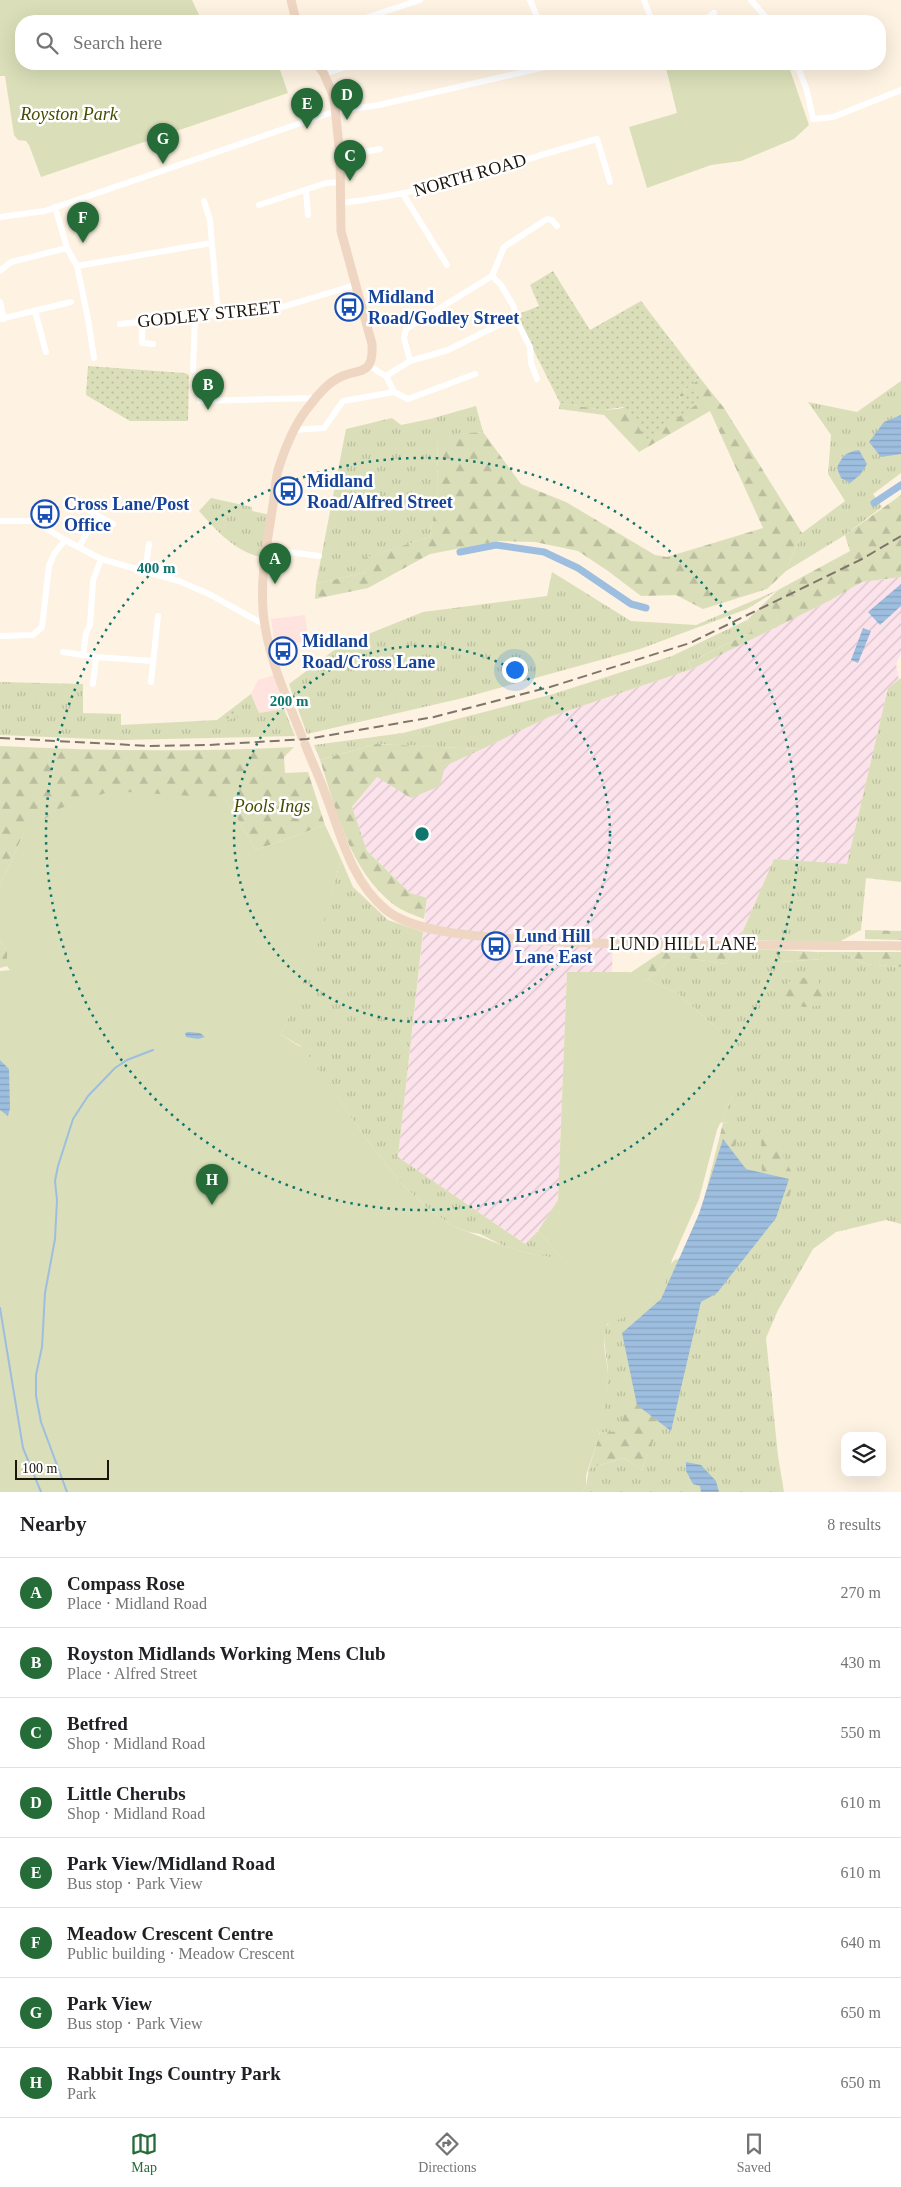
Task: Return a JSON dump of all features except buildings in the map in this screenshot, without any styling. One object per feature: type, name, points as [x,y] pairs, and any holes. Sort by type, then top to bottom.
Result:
[{"type":"main road","points":[[291,0],[295,15]]},
{"type":"main road","points":[[321,70],[332,91],[336,111],[340,156],[342,237],[372,344],[370,364]]},
{"type":"main road","name":"LUND HILL LANE","points":[[370,364],[358,372],[334,380],[316,398],[294,430],[279,466],[266,549],[263,584],[265,625],[284,693],[325,793],[341,841],[364,885],[384,909],[397,917],[421,926],[481,936],[631,945],[901,946]]},
{"type":"street","points":[[374,15],[420,0]]},
{"type":"street","points":[[530,0],[536,15]]},
{"type":"street","points":[[644,0],[650,15]]},
{"type":"street","points":[[751,0],[764,15]]},
{"type":"street","points":[[324,74],[336,70]]},
{"type":"street","points":[[0,209],[1,217],[44,211],[336,111],[379,105],[524,70]]},
{"type":"street","points":[[799,70],[807,91],[813,119],[833,117],[901,90]]},
{"type":"street","name":"NORTH ROAD","points":[[341,203],[403,194],[440,185],[597,140],[610,182]]},
{"type":"street","points":[[340,156],[380,149]]},
{"type":"street","points":[[259,205],[326,183],[341,182]]},
{"type":"street","points":[[306,191],[308,215]]},
{"type":"street","points":[[403,194],[447,265]]},
{"type":"street","points":[[204,201],[210,220],[218,314]]},
{"type":"street","points":[[55,207],[67,248],[77,266],[94,358]]},
{"type":"street","points":[[410,360],[404,338],[406,329],[492,276],[504,247],[547,219],[552,220],[557,226]]},
{"type":"street","points":[[77,266],[211,242]]},
{"type":"street","points":[[0,271],[11,262],[67,248]]},
{"type":"street","points":[[492,276],[501,284],[514,307],[515,317],[530,347],[531,363],[537,379]]},
{"type":"street","name":"GODLEY STREET","points":[[120,324],[279,308],[355,285]]},
{"type":"street","points":[[0,302],[2,319],[71,302]]},
{"type":"street","points":[[35,311],[46,352]]},
{"type":"street","points":[[193,370],[196,315]]},
{"type":"street","points":[[386,376],[410,360],[448,350],[515,317]]},
{"type":"street","points":[[142,321],[139,343],[153,344]]},
{"type":"street","points":[[370,364],[386,376],[394,392]]},
{"type":"street","points":[[294,430],[324,428],[343,401],[394,392],[408,399],[475,374]]},
{"type":"street","points":[[199,382],[200,401],[316,398]]},
{"type":"street","points":[[81,506],[113,524]]},
{"type":"street","points":[[79,547],[97,515]]},
{"type":"street","points":[[0,521],[34,521],[101,559],[179,581],[209,594],[265,625]]},
{"type":"street","points":[[0,636],[33,635],[42,627],[49,566],[54,554],[65,540]]},
{"type":"street","points":[[145,571],[149,544]]},
{"type":"street","points":[[266,549],[319,556]]},
{"type":"street","points":[[83,655],[86,633],[90,625],[93,581],[101,559]]},
{"type":"street","points":[[151,682],[158,616]]},
{"type":"street","points":[[63,652],[96,657],[152,661]]},
{"type":"street","points":[[93,684],[96,657]]},
{"type":"shaded area","points":[[901,577],[901,653],[896,664],[899,680],[888,688],[847,865],[774,859],[739,940],[613,940],[612,972],[567,972],[558,1200],[538,1231],[525,1244],[398,1157],[427,899],[410,893],[367,851],[352,808],[377,777],[445,766],[549,717],[692,669],[829,601],[862,582]]},
{"type":"shaded area","points":[[305,615],[308,641],[275,646],[271,619]]},
{"type":"shaded area","points":[[274,675],[284,709],[259,713],[251,694],[258,680]]},
{"type":"green space","name":"Royston Park","points":[[0,0],[192,0],[199,15],[15,15],[15,70],[280,70],[288,93],[41,177],[29,145],[26,141],[18,140],[14,135],[5,76],[0,76]]},
{"type":"green space","points":[[666,70],[790,70],[809,125],[794,139],[741,161],[711,165],[647,188],[629,127],[677,113]]},
{"type":"green space","points":[[553,271],[590,330],[641,301],[700,378],[679,395],[680,398],[699,388],[703,400],[647,439],[623,407],[603,410],[560,403],[516,315],[539,306],[530,285]]},
{"type":"green space","points":[[88,366],[185,373],[189,375],[188,421],[130,421],[86,395]]},
{"type":"green space","points":[[700,378],[724,408],[802,533],[786,571],[767,589],[703,609],[676,595],[641,596],[578,551],[535,542],[498,541],[430,554],[368,588],[315,599],[316,584],[366,572],[364,558],[430,537],[438,489],[437,435],[483,432],[521,484],[566,502],[655,555],[667,557],[763,528],[710,411],[639,452],[604,415],[559,409],[560,403],[603,410],[681,398],[679,395]]},
{"type":"green space","points":[[901,381],[901,473],[873,494],[882,507],[845,535],[786,571],[802,533],[845,501],[828,474],[831,435],[808,402],[857,412]]},
{"type":"green space","points":[[476,406],[483,432],[437,436],[438,489],[430,537],[365,558],[366,572],[316,584],[346,429],[392,418],[401,425]]},
{"type":"green space","points":[[901,495],[901,577],[862,582],[829,601],[692,669],[688,663],[751,632],[747,620],[778,590],[850,551],[845,535]]},
{"type":"green space","points":[[211,498],[252,507],[252,511],[271,515],[265,558],[245,552],[236,546],[221,534],[199,511]]},
{"type":"green space","points":[[552,572],[631,621],[696,625],[778,590],[747,609],[640,649],[463,698],[307,734],[289,684],[341,645],[423,612],[547,596]]},
{"type":"green space","points":[[747,620],[751,632],[688,663],[692,669],[549,717],[482,749],[376,744],[320,760],[314,745],[403,733],[553,694],[672,656]]},
{"type":"green space","points":[[901,678],[901,882],[866,878],[861,930],[839,942],[739,940],[774,859],[847,864],[888,688]]},
{"type":"green space","points":[[0,682],[83,684],[83,713],[121,714],[121,725],[217,720],[251,694],[259,713],[284,709],[295,736],[120,740],[0,735]]},
{"type":"green space","points":[[232,709],[236,711],[238,717],[217,723]]},
{"type":"green space","points":[[376,744],[482,749],[445,766],[440,786],[411,798],[377,777],[352,807],[367,851],[410,893],[427,898],[424,919],[404,911],[393,904],[365,874],[346,838],[320,760]]},
{"type":"green space","name":"Pools Ings","points":[[0,746],[147,750],[294,747],[284,757],[285,773],[308,772],[325,825],[256,850],[225,798],[24,833],[0,885]]},
{"type":"green space","points":[[111,791],[225,798],[256,850],[325,825],[341,859],[314,957],[281,1035],[304,1049],[369,1143],[404,1186],[429,1210],[453,1226],[527,1253],[563,1259],[538,1231],[558,1200],[567,972],[629,972],[677,993],[719,1030],[734,1055],[736,1078],[733,1095],[717,1130],[699,1199],[672,1260],[662,1295],[638,1312],[607,1324],[604,1336],[608,1374],[606,1396],[597,1432],[600,1434],[586,1475],[586,1486],[582,1492],[0,1492],[0,971],[10,970],[7,966],[7,951],[0,941],[0,885],[24,833],[61,808]]},
{"type":"green space","points":[[341,859],[353,887],[388,920],[423,932],[398,1157],[525,1244],[538,1231],[564,1260],[527,1253],[504,1246],[480,1234],[453,1226],[429,1210],[404,1186],[369,1143],[305,1051],[299,1045],[281,1035],[313,957]]},
{"type":"green space","points":[[865,930],[901,931],[901,940],[865,939]]},
{"type":"green space","points":[[0,941],[9,954],[7,966],[0,968]]},
{"type":"green space","points":[[666,949],[734,950],[726,964],[674,956],[647,980],[630,973]]},
{"type":"green space","points":[[734,950],[774,950],[781,962],[822,959],[817,952],[842,952],[865,964],[901,967],[901,1224],[886,1220],[836,1232],[813,1249],[778,1310],[766,1338],[778,1456],[784,1492],[582,1492],[586,1486],[589,1468],[624,1458],[642,1470],[702,1303],[717,1227],[762,1178],[752,1175],[739,1164],[735,1157],[728,1122],[720,1123],[733,1095],[719,1030],[677,993],[647,980],[674,956],[726,964]]},
{"type":"green space","points":[[774,950],[817,952],[822,959],[781,962]]},
{"type":"green space","points":[[842,952],[901,952],[901,967],[865,964]]},
{"type":"green space","points":[[817,974],[824,1005],[804,1007],[782,1002],[788,982]]},
{"type":"green space","points":[[728,1122],[740,1126],[733,1156],[737,1172],[762,1177],[761,1138],[771,1133],[794,1177],[788,1202],[717,1227],[702,1303],[686,1355],[642,1470],[624,1458],[589,1468],[600,1433],[619,1431],[643,1356],[703,1203],[723,1123]]},
{"type":"green space","points":[[676,1259],[682,1261],[619,1432],[597,1433],[608,1381],[604,1339],[605,1327]]},
{"type":"water","points":[[901,415],[901,454],[881,457],[869,442],[884,422]]},
{"type":"water","points":[[859,450],[867,464],[860,475],[850,483],[841,478],[837,468],[845,455]]},
{"type":"water","points":[[901,584],[901,606],[880,625],[868,612]]},
{"type":"water","points":[[863,628],[871,631],[858,663],[851,660]]},
{"type":"water","points":[[185,1033],[200,1033],[205,1037],[198,1039],[186,1037]]},
{"type":"water","points":[[0,1060],[9,1069],[10,1108],[8,1116],[0,1110]]},
{"type":"water","points":[[723,1139],[746,1169],[789,1179],[776,1218],[717,1293],[701,1302],[671,1431],[637,1405],[622,1333],[661,1299],[699,1214]]},
{"type":"water","points":[[686,1462],[701,1465],[716,1481],[719,1492],[701,1492],[700,1486],[693,1484],[686,1471]]},
{"type":"waterway","points":[[874,503],[901,485]]},
{"type":"waterway","points":[[460,552],[496,545],[544,552],[578,568],[631,604],[646,608]]},
{"type":"waterway","points":[[67,1492],[41,1422],[36,1396],[36,1375],[42,1347],[45,1293],[55,1239],[57,1200],[55,1181],[73,1119],[88,1096],[115,1068],[127,1060],[153,1050]]},
{"type":"waterway","points":[[0,1308],[23,1448],[41,1492]]},
{"type":"railway","points":[[0,738],[151,746],[208,745],[307,739],[434,717],[550,687],[690,643],[862,559],[901,536]]},
{"type":"place","name":"Little Cherubs","points":[[347,120]]},
{"type":"place","name":"Park View/Midland Road","points":[[307,129]]},
{"type":"place","name":"Park View","points":[[163,164]]},
{"type":"place","name":"Betfred","points":[[350,181]]},
{"type":"place","name":"Meadow Crescent Centre","points":[[83,243]]},
{"type":"place","name":"Midland Road/Godley Street","points":[[349,307]]},
{"type":"place","name":"Royston Midlands Working Mens Club","points":[[208,410]]},
{"type":"place","name":"Midland Road/Alfred Street","points":[[288,491]]},
{"type":"place","name":"Cross Lane/Post Office","points":[[45,514]]},
{"type":"place","name":"Compass Rose","points":[[275,584]]},
{"type":"place","name":"Midland Road/Cross Lane","points":[[283,651]]},
{"type":"place","name":"Lund Hill Lane East","points":[[496,946]]},
{"type":"place","name":"Rabbit Ings Country Park","points":[[212,1205]]}]
